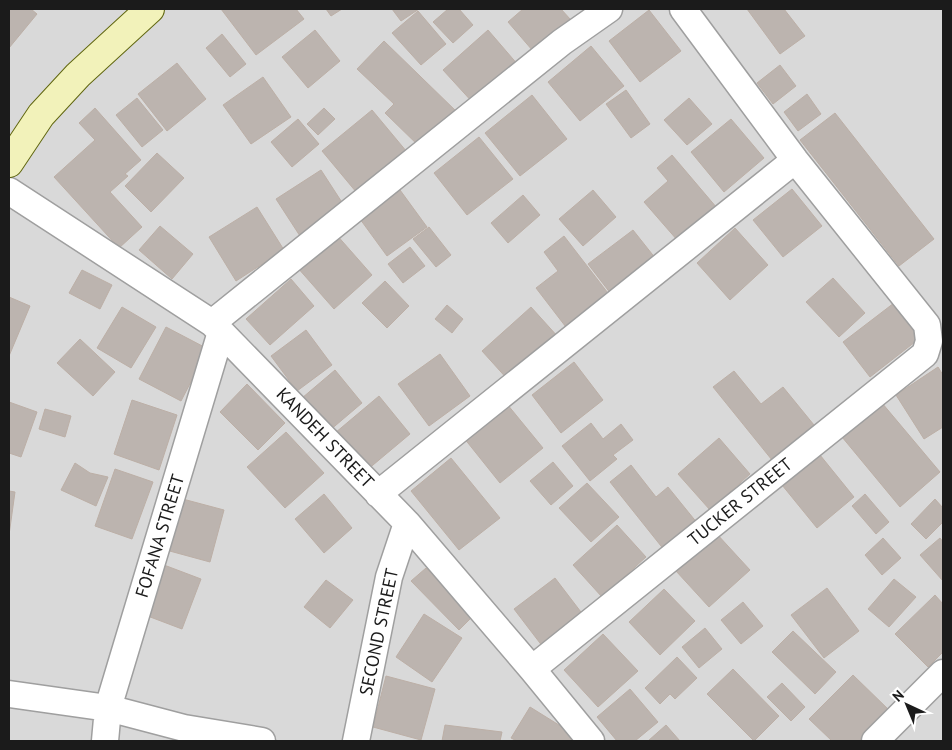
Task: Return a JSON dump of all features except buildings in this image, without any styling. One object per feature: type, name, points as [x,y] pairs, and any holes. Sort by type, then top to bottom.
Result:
[{"type":"street","points":[[9,163],[41,115],[78,75],[150,9]]},
{"type":"street","points":[[216,327],[562,42],[609,9]]},
{"type":"street","points":[[378,494],[795,160],[683,9]]},
{"type":"street","name":"TUCKER STREET","points":[[532,669],[925,354],[929,341],[927,325],[795,160]]},
{"type":"street","name":"KANDEH STREET","points":[[9,191],[216,327],[407,523],[591,741]]},
{"type":"street","name":"FOFANA STREET","points":[[106,741],[108,708],[216,327]]},
{"type":"street","name":"SECOND STREET","points":[[356,741],[389,577],[407,523]]},
{"type":"street","points":[[875,741],[943,673]]},
{"type":"street","points":[[9,694],[108,708],[184,728],[262,741]]},
{"type":"shaded area","points":[[9,9],[943,9],[943,741],[9,741]]}]
